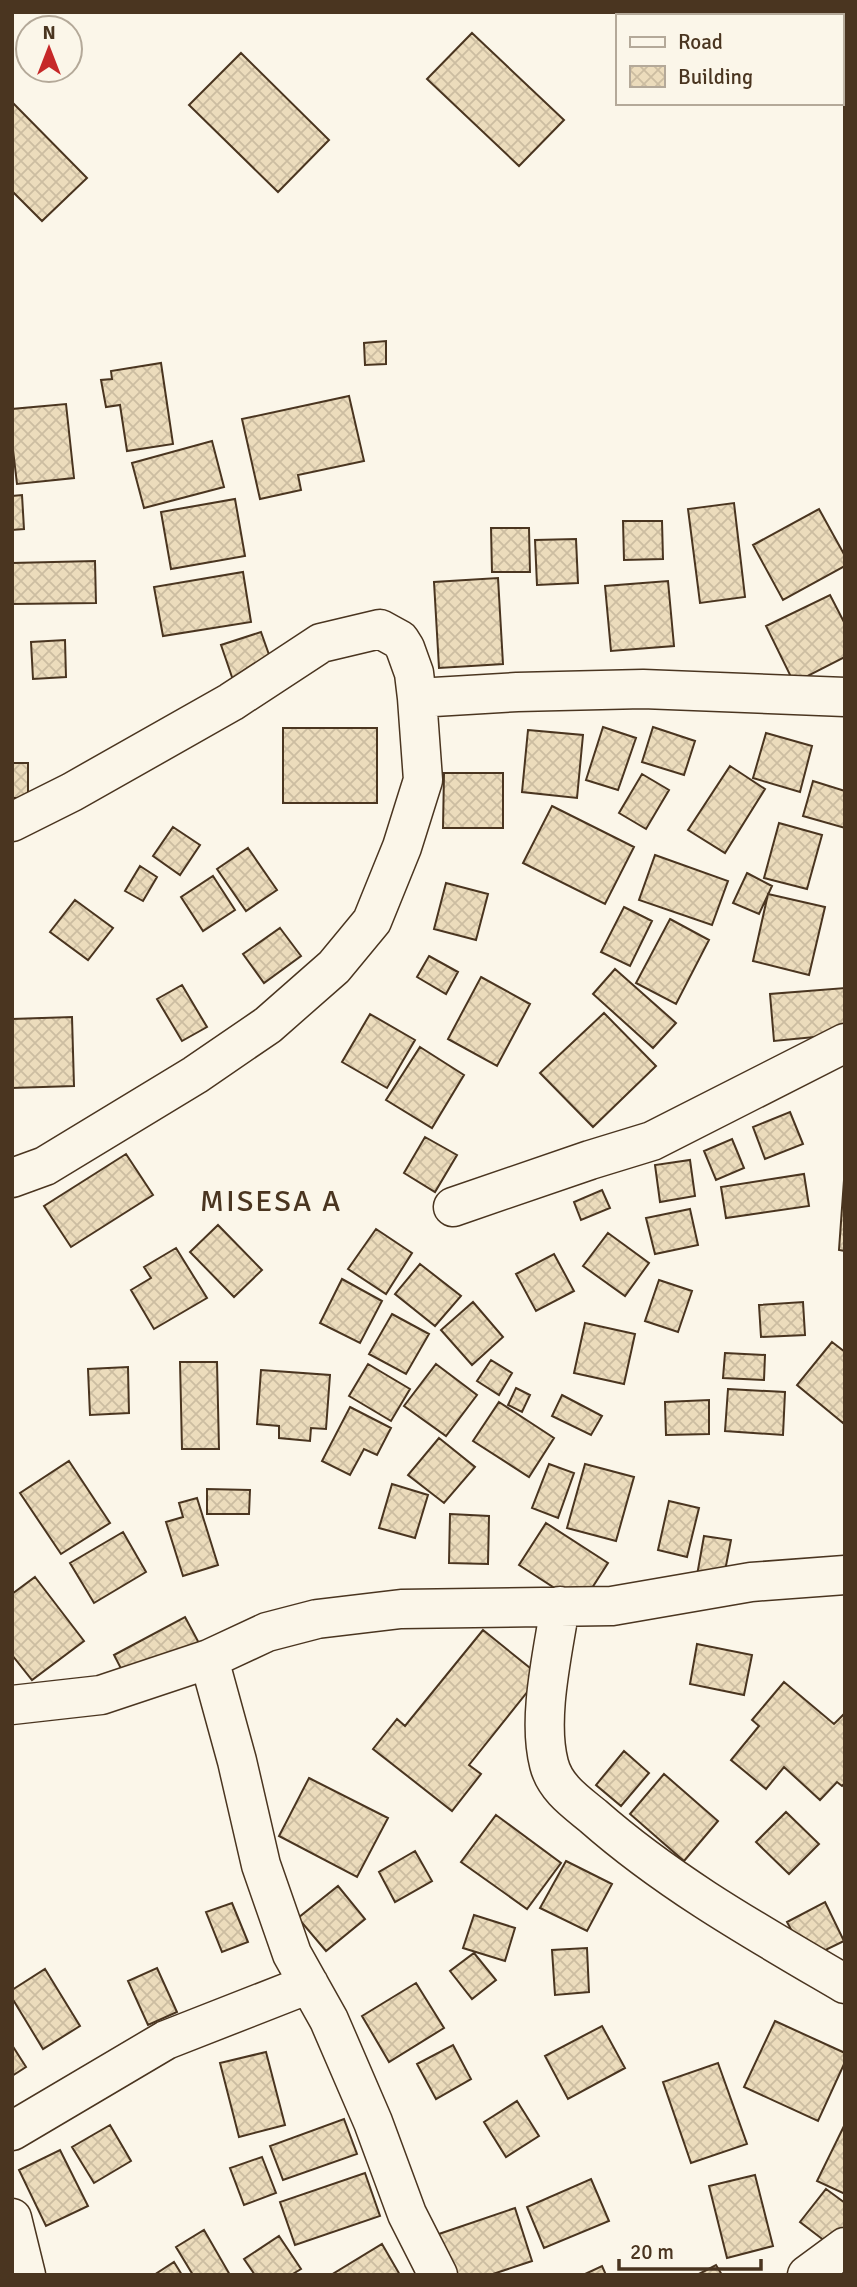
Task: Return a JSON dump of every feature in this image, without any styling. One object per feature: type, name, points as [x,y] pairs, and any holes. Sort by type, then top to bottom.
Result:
[{"type":"street","points":[[12,822],[72,792],[231,702],[321,643],[380,629],[400,640],[405,648],[414,673],[423,780],[402,847],[372,921],[334,967],[268,1025],[195,1075],[45,1166],[12,1178]]},
{"type":"street","points":[[417,698],[643,689],[845,697]]},
{"type":"street","points":[[453,1207],[652,1141],[845,1042]]},
{"type":"street","points":[[12,1704],[100,1695],[209,1659],[267,1632],[317,1619],[401,1609],[612,1606],[751,1582],[845,1574]]},
{"type":"street","points":[[560,1606],[547,1691],[546,1736],[549,1766],[562,1789],[619,1839],[730,1917],[845,1984]]},
{"type":"street","points":[[209,1659],[237,1761],[261,1865],[292,1954],[330,2020],[373,2122],[407,2214],[438,2275]]},
{"type":"street","points":[[12,2131],[166,2040],[309,1984]]},
{"type":"street","points":[[12,2218],[26,2275]]},
{"type":"street","points":[[807,2275],[845,2247]]},
{"type":"building","points":[[691,12],[782,14],[692,14]]},
{"type":"building","points":[[472,33],[564,120],[519,166],[427,79]]},
{"type":"building","points":[[241,53],[329,140],[278,192],[189,105]]},
{"type":"building","points":[[12,102],[87,178],[42,221],[12,191]]},
{"type":"building","points":[[386,341],[386,364],[365,365],[364,343]]},
{"type":"building","points":[[161,363],[173,444],[127,451],[120,405],[106,407],[101,380],[112,379],[111,371]]},
{"type":"building","points":[[349,396],[364,461],[298,475],[301,490],[260,499],[242,419]]},
{"type":"building","points":[[66,404],[74,478],[17,484],[12,441],[12,409]]},
{"type":"building","points":[[212,441],[224,487],[144,508],[132,463]]},
{"type":"building","points":[[22,495],[24,529],[12,530],[12,496]]},
{"type":"building","points":[[235,499],[245,556],[171,569],[161,512]]},
{"type":"building","points":[[734,503],[745,597],[700,603],[688,509]]},
{"type":"building","points":[[819,509],[845,556],[845,566],[783,600],[753,545]]},
{"type":"building","points":[[623,521],[662,521],[663,559],[624,560]]},
{"type":"building","points":[[491,528],[529,528],[530,572],[492,572]]},
{"type":"building","points":[[576,539],[578,583],[537,585],[535,540]]},
{"type":"building","points":[[95,561],[96,603],[12,604],[12,563]]},
{"type":"building","points":[[243,572],[251,622],[163,636],[154,587]]},
{"type":"building","points":[[498,578],[503,664],[439,668],[434,582]]},
{"type":"building","points":[[668,581],[674,646],[611,651],[605,586]]},
{"type":"building","points":[[830,595],[845,624],[845,657],[794,683],[766,626]]},
{"type":"building","points":[[261,632],[273,666],[233,680],[221,645]]},
{"type":"building","points":[[65,640],[66,677],[33,679],[31,642]]},
{"type":"building","points":[[603,727],[636,738],[618,790],[586,780]]},
{"type":"building","points":[[653,727],[695,741],[684,775],[642,762]]},
{"type":"building","points":[[283,728],[377,728],[377,803],[283,803]]},
{"type":"building","points":[[528,730],[583,735],[577,798],[522,792]]},
{"type":"building","points":[[766,733],[812,746],[800,792],[753,778]]},
{"type":"building","points":[[12,763],[28,763],[28,798],[12,798]]},
{"type":"building","points":[[730,766],[765,789],[725,853],[688,830]]},
{"type":"building","points":[[444,773],[503,773],[503,828],[443,828]]},
{"type":"building","points":[[642,774],[669,790],[646,829],[619,813]]},
{"type":"building","points":[[813,781],[845,791],[845,828],[803,816]]},
{"type":"building","points":[[552,806],[634,847],[605,904],[523,863]]},
{"type":"building","points":[[779,823],[822,835],[807,889],[764,878]]},
{"type":"building","points":[[173,827],[200,845],[180,875],[153,856]]},
{"type":"building","points":[[248,848],[277,890],[246,911],[217,869]]},
{"type":"building","points":[[655,855],[728,881],[712,925],[639,900]]},
{"type":"building","points":[[140,866],[157,877],[143,901],[125,891]]},
{"type":"building","points":[[747,873],[772,886],[759,914],[733,903]]},
{"type":"building","points":[[213,876],[235,910],[203,931],[181,897]]},
{"type":"building","points":[[446,883],[488,894],[476,940],[434,929]]},
{"type":"building","points":[[768,894],[825,907],[809,975],[753,961]]},
{"type":"building","points":[[75,900],[113,928],[88,960],[50,932]]},
{"type":"building","points":[[624,907],[652,921],[630,966],[601,952]]},
{"type":"building","points":[[670,919],[709,940],[676,1004],[636,983]]},
{"type":"building","points":[[280,928],[301,956],[264,983],[243,954]]},
{"type":"building","points":[[429,956],[458,972],[446,994],[417,977]]},
{"type":"building","points":[[615,969],[676,1023],[653,1048],[593,994]]},
{"type":"building","points":[[481,977],[530,1004],[497,1066],[448,1039]]},
{"type":"building","points":[[182,985],[207,1027],[182,1041],[157,999]]},
{"type":"building","points":[[845,988],[845,1034],[774,1041],[770,994]]},
{"type":"building","points":[[604,1013],[656,1066],[593,1127],[540,1073]]},
{"type":"building","points":[[370,1014],[415,1040],[387,1088],[342,1062]]},
{"type":"building","points":[[72,1017],[74,1086],[12,1088],[12,1019]]},
{"type":"building","points":[[420,1047],[464,1075],[432,1128],[386,1100]]},
{"type":"building","points":[[790,1112],[803,1144],[765,1159],[753,1127]]},
{"type":"building","points":[[425,1137],[457,1155],[435,1192],[404,1173]]},
{"type":"building","points":[[732,1139],[744,1168],[716,1180],[704,1151]]},
{"type":"building","points":[[126,1154],[153,1195],[71,1247],[44,1206]]},
{"type":"building","points":[[690,1160],[695,1196],[660,1202],[655,1165]]},
{"type":"building","points":[[804,1174],[809,1206],[726,1218],[721,1187]]},
{"type":"building","points":[[845,1180],[845,1251],[839,1250]]},
{"type":"building","points":[[602,1190],[610,1208],[581,1220],[574,1202]]},
{"type":"building","points":[[690,1209],[698,1245],[655,1254],[646,1218]]},
{"type":"building","points":[[218,1225],[262,1270],[234,1297],[190,1252]]},
{"type":"building","points":[[376,1229],[412,1253],[386,1294],[348,1269]]},
{"type":"building","points":[[608,1233],[649,1263],[625,1296],[583,1266]]},
{"type":"building","points":[[176,1248],[207,1298],[154,1329],[131,1290],[151,1278],[144,1267]]},
{"type":"building","points":[[554,1254],[574,1291],[536,1311],[516,1274]]},
{"type":"building","points":[[420,1264],[461,1296],[435,1326],[395,1294]]},
{"type":"building","points":[[342,1279],[382,1301],[360,1343],[320,1323]]},
{"type":"building","points":[[659,1280],[692,1291],[678,1332],[645,1321]]},
{"type":"building","points":[[473,1302],[503,1337],[472,1365],[441,1330]]},
{"type":"building","points":[[803,1302],[805,1335],[761,1337],[759,1305]]},
{"type":"building","points":[[392,1314],[429,1334],[406,1374],[369,1354]]},
{"type":"building","points":[[585,1323],[635,1334],[624,1384],[574,1373]]},
{"type":"building","points":[[832,1342],[845,1352],[843,1423],[797,1385]]},
{"type":"building","points":[[725,1353],[765,1355],[764,1380],[723,1378]]},
{"type":"building","points":[[491,1360],[512,1373],[499,1395],[477,1381]]},
{"type":"building","points":[[180,1362],[217,1362],[219,1449],[182,1449]]},
{"type":"building","points":[[368,1364],[410,1389],[391,1421],[349,1396]]},
{"type":"building","points":[[436,1364],[477,1395],[446,1436],[404,1406]]},
{"type":"building","points":[[128,1367],[129,1413],[90,1415],[88,1369]]},
{"type":"building","points":[[261,1370],[330,1375],[326,1429],[311,1428],[310,1441],[279,1438],[279,1426],[257,1424]]},
{"type":"building","points":[[516,1388],[530,1395],[522,1412],[508,1405]]},
{"type":"building","points":[[728,1389],[785,1392],[783,1435],[725,1431]]},
{"type":"building","points":[[562,1395],[602,1416],[591,1435],[552,1416]]},
{"type":"building","points":[[709,1400],[709,1434],[666,1435],[665,1402]]},
{"type":"building","points":[[499,1402],[554,1438],[529,1477],[473,1441]]},
{"type":"building","points":[[350,1407],[391,1428],[377,1455],[364,1449],[350,1475],[322,1461]]},
{"type":"building","points":[[439,1438],[475,1467],[444,1503],[408,1475]]},
{"type":"building","points":[[69,1461],[110,1523],[61,1554],[20,1493]]},
{"type":"building","points":[[549,1464],[574,1473],[558,1518],[532,1508]]},
{"type":"building","points":[[585,1464],[634,1477],[616,1541],[567,1528]]},
{"type":"building","points":[[392,1484],[428,1495],[415,1538],[379,1528]]},
{"type":"building","points":[[207,1489],[250,1490],[249,1514],[207,1514]]},
{"type":"building","points":[[197,1498],[218,1565],[183,1576],[166,1522],[183,1517],[179,1503]]},
{"type":"building","points":[[669,1501],[699,1508],[687,1557],[658,1550]]},
{"type":"building","points":[[450,1514],[489,1516],[488,1564],[449,1563]]},
{"type":"building","points":[[546,1523],[608,1563],[581,1605],[519,1565]]},
{"type":"building","points":[[123,1532],[146,1572],[94,1603],[70,1563]]},
{"type":"building","points":[[704,1536],[731,1540],[722,1586],[696,1581]]},
{"type":"building","points":[[35,1577],[84,1641],[32,1680],[12,1655],[12,1594]]},
{"type":"building","points":[[185,1617],[200,1645],[129,1684],[114,1655]]},
{"type":"building","points":[[483,1630],[540,1676],[469,1765],[481,1774],[452,1811],[373,1749],[397,1719],[405,1726]]},
{"type":"building","points":[[697,1644],[752,1655],[744,1695],[690,1684]]},
{"type":"building","points":[[784,1682],[834,1724],[845,1713],[845,1783],[842,1786],[837,1782],[820,1800],[784,1767],[766,1789],[731,1760],[759,1726],[752,1720]]},
{"type":"building","points":[[624,1751],[649,1773],[621,1806],[596,1785]]},
{"type":"building","points":[[664,1774],[718,1821],[684,1861],[630,1814]]},
{"type":"building","points":[[309,1778],[388,1818],[357,1877],[279,1836]]},
{"type":"building","points":[[786,1812],[819,1844],[789,1874],[756,1842]]},
{"type":"building","points":[[496,1815],[561,1863],[527,1909],[461,1862]]},
{"type":"building","points":[[415,1851],[432,1881],[395,1902],[379,1872]]},
{"type":"building","points":[[566,1861],[612,1884],[587,1931],[540,1908]]},
{"type":"building","points":[[338,1886],[365,1919],[326,1951],[298,1918]]},
{"type":"building","points":[[825,1902],[844,1941],[807,1959],[787,1922]]},
{"type":"building","points":[[232,1903],[248,1942],[222,1952],[206,1912]]},
{"type":"building","points":[[474,1915],[515,1928],[505,1961],[463,1948]]},
{"type":"building","points":[[587,1948],[589,1992],[555,1995],[552,1950]]},
{"type":"building","points":[[474,1953],[496,1980],[472,1999],[450,1971]]},
{"type":"building","points":[[157,1968],[177,2012],[148,2025],[128,1981]]},
{"type":"building","points":[[45,1969],[80,2026],[43,2049],[12,1998],[12,1990]]},
{"type":"building","points":[[416,1983],[444,2028],[389,2062],[362,2016]]},
{"type":"building","points":[[775,2021],[845,2053],[845,2062],[818,2121],[744,2087]]},
{"type":"building","points":[[602,2026],[625,2068],[568,2099],[545,2056]]},
{"type":"building","points":[[12,2045],[26,2067],[12,2076]]},
{"type":"building","points":[[453,2045],[471,2079],[436,2099],[417,2064]]},
{"type":"building","points":[[266,2052],[285,2125],[239,2137],[220,2063]]},
{"type":"building","points":[[718,2063],[747,2144],[691,2163],[663,2082]]},
{"type":"building","points":[[517,2101],[539,2136],[506,2157],[484,2122]]},
{"type":"building","points":[[344,2119],[357,2154],[283,2180],[270,2146]]},
{"type":"building","points":[[845,2124],[845,2194],[817,2181]]},
{"type":"building","points":[[110,2125],[131,2161],[94,2183],[72,2147]]},
{"type":"building","points":[[60,2150],[88,2206],[46,2226],[19,2170]]},
{"type":"building","points":[[262,2157],[276,2193],[244,2205],[230,2168]]},
{"type":"building","points":[[365,2173],[380,2216],[295,2245],[280,2202]]},
{"type":"building","points":[[755,2175],[773,2246],[727,2258],[709,2186]]},
{"type":"building","points":[[591,2179],[609,2221],[544,2248],[527,2207]]},
{"type":"building","points":[[826,2189],[845,2203],[845,2235],[834,2248],[800,2222]]},
{"type":"building","points":[[515,2208],[532,2261],[490,2275],[449,2275],[436,2235]]},
{"type":"building","points":[[204,2230],[230,2275],[193,2275],[176,2247]]},
{"type":"building","points":[[279,2236],[301,2269],[291,2275],[255,2275],[244,2259]]},
{"type":"building","points":[[382,2244],[400,2275],[331,2275]]},
{"type":"building","points":[[174,2262],[182,2275],[154,2275]]},
{"type":"building","points":[[716,2265],[722,2275],[697,2275]]},
{"type":"building","points":[[602,2266],[606,2275],[583,2275]]},
{"type":"district","name":"MISESA A","points":[[271,1201]]}]
